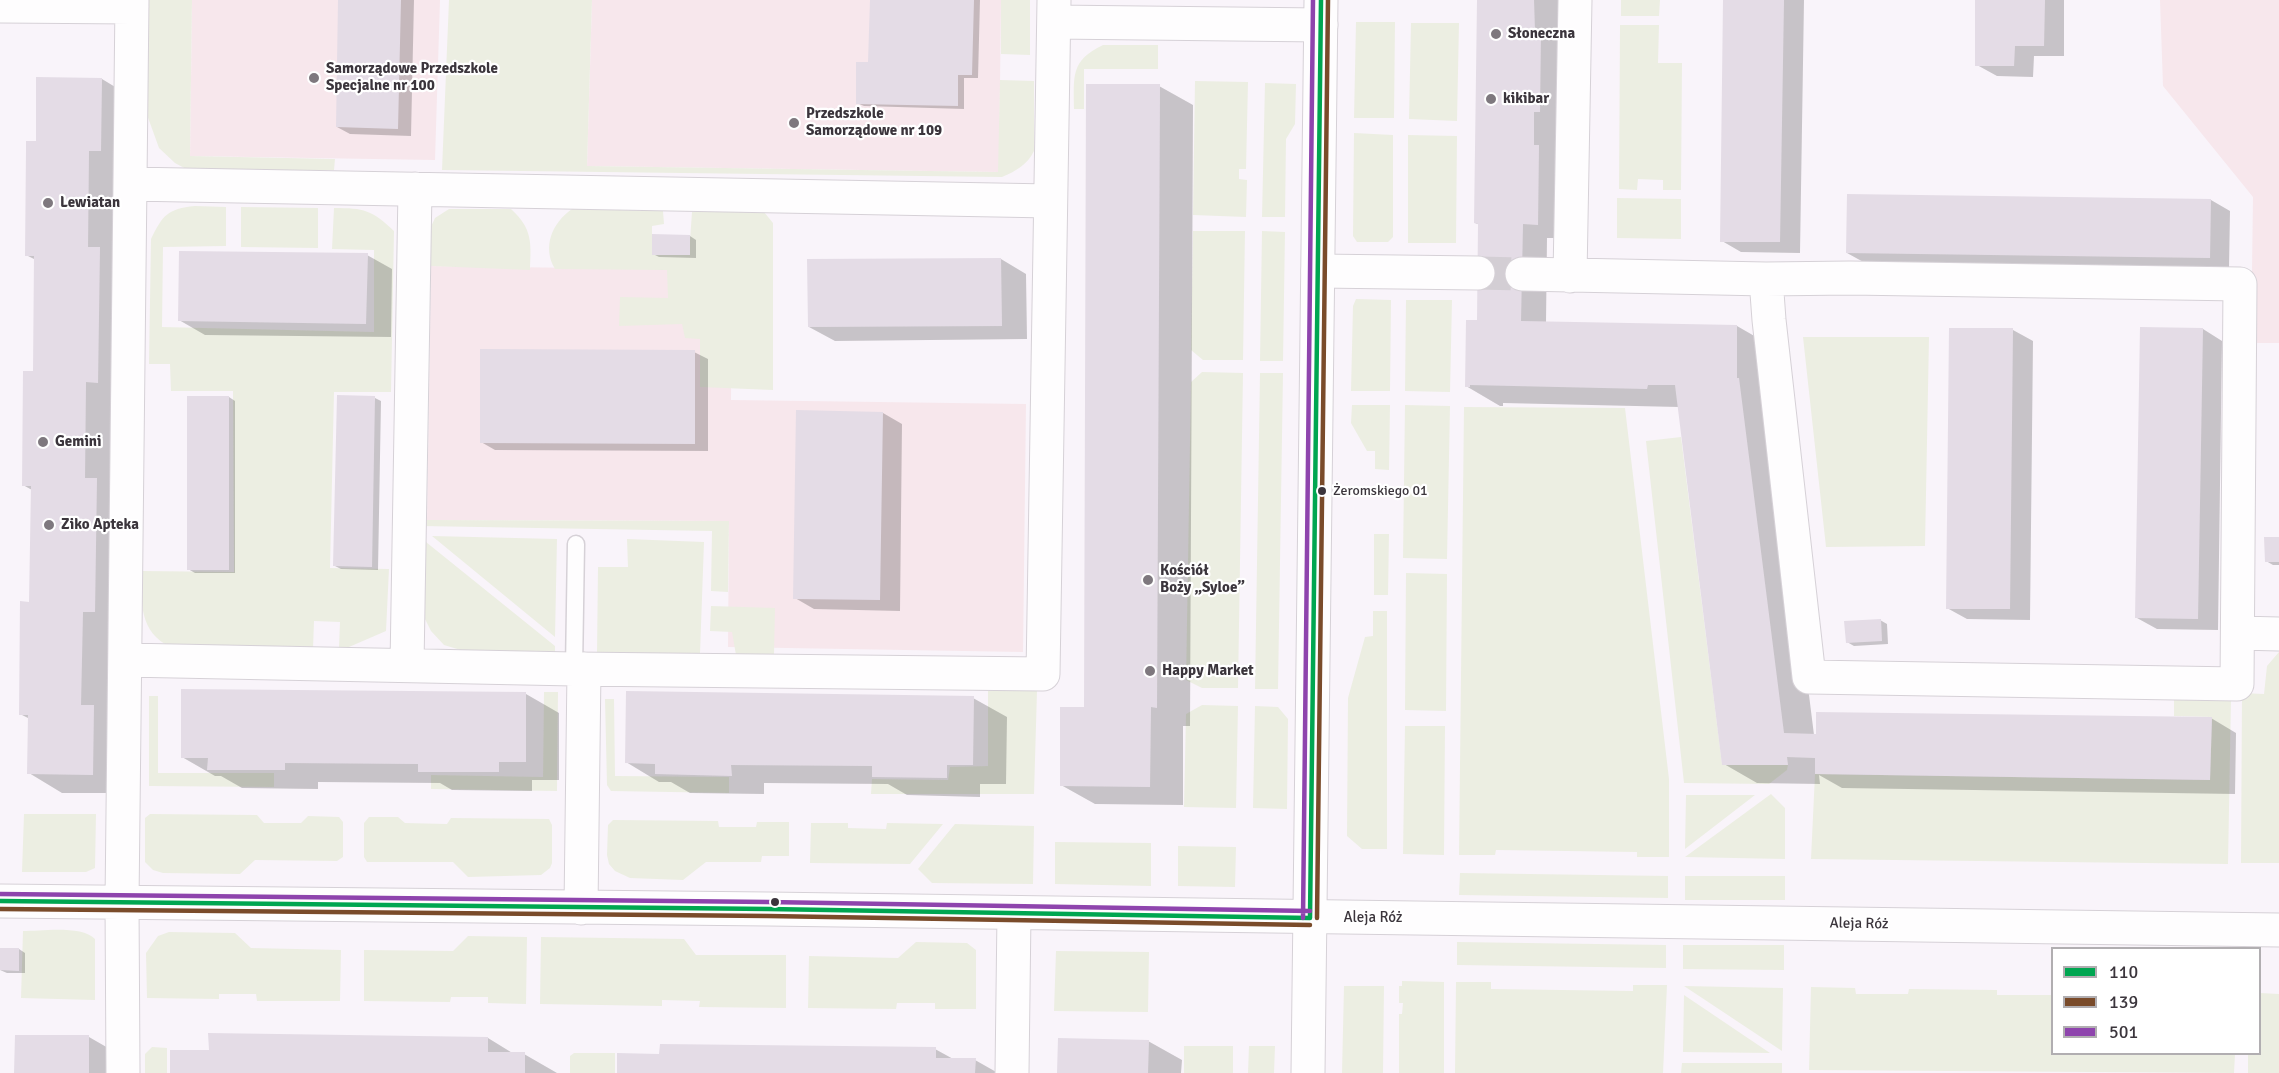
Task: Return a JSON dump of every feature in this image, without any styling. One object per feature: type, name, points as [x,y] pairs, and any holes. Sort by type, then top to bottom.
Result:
[{"type":"street","points":[[1570,276],[1575,0]]},
{"type":"street","points":[[0,6],[132,3],[122,902],[123,1073]]},
{"type":"street","points":[[125,660],[579,669],[1043,674],[1054,11],[1321,12],[1308,1073]]},
{"type":"street","points":[[130,184],[1050,201]]},
{"type":"street","points":[[407,665],[419,189]]},
{"type":"street","points":[[1318,271],[1478,273]]},
{"type":"street","points":[[1522,274],[2240,284],[2237,684],[1809,677],[1768,320],[1766,279]]},
{"type":"street","points":[[2239,633],[2279,634]]},
{"type":"street","points":[[579,669],[581,908]]},
{"type":"street","name":"Aleja Róż","points":[[0,901],[2279,930]]},
{"type":"street","points":[[1012,1073],[1014,913]]},
{"type":"lane","points":[[576,544],[579,669]]},
{"type":"shaded area","points":[[145,0],[192,0],[190,156],[335,159],[334,170],[190,171],[175,163],[159,148],[146,112]]},
{"type":"shaded area","name":"Samorządowe Przedszkole Specjalne nr 100","points":[[192,0],[440,0],[435,160],[190,156]]},
{"type":"shaded area","points":[[449,0],[592,0],[587,166],[998,172],[1000,80],[1034,81],[1034,151],[1021,167],[1002,177],[442,170]]},
{"type":"shaded area","name":"Przedszkole Samorządowe nr 109","points":[[592,0],[1001,0],[999,172],[587,166]]},
{"type":"shaded area","points":[[1001,0],[1030,0],[1030,55],[1001,54]]},
{"type":"shaded area","points":[[1621,0],[1660,0],[1659,16],[1621,16]]},
{"type":"shaded area","points":[[2160,0],[2279,0],[2279,343],[2251,343],[2253,197],[2163,86]]},
{"type":"shaded area","points":[[1356,22],[1395,22],[1394,118],[1354,118]]},
{"type":"shaded area","points":[[1411,23],[1459,23],[1457,121],[1409,119]]},
{"type":"shaded area","points":[[1620,25],[1659,25],[1658,63],[1682,63],[1681,190],[1663,190],[1663,180],[1638,179],[1637,190],[1619,189]]},
{"type":"shaded area","points":[[1103,45],[1158,45],[1158,69],[1084,69],[1084,109],[1074,109],[1074,78],[1079,64],[1092,51]]},
{"type":"shaded area","points":[[1195,81],[1248,82],[1246,169],[1239,169],[1239,179],[1247,180],[1246,217],[1193,215]]},
{"type":"shaded area","points":[[1265,83],[1296,84],[1295,124],[1286,139],[1285,217],[1262,217]]},
{"type":"shaded area","points":[[1354,133],[1393,135],[1393,237],[1388,242],[1357,242],[1353,236]]},
{"type":"shaded area","points":[[1408,135],[1457,136],[1456,243],[1408,243]]},
{"type":"shaded area","points":[[1617,198],[1681,199],[1681,239],[1617,238]]},
{"type":"shaded area","points":[[195,206],[226,207],[226,246],[163,247],[162,327],[374,332],[374,250],[332,249],[334,208],[360,210],[373,214],[394,231],[391,392],[334,392],[330,568],[389,569],[386,631],[349,647],[339,648],[340,622],[314,621],[313,649],[171,647],[161,641],[147,625],[142,605],[141,571],[234,572],[233,391],[171,391],[170,364],[149,364],[151,239],[159,224],[172,211]]},
{"type":"shaded area","points":[[241,207],[318,208],[318,248],[241,247]]},
{"type":"shaded area","points":[[449,209],[511,209],[527,230],[531,252],[530,270],[431,266],[427,381],[428,233],[435,218]]},
{"type":"shaded area","points":[[572,209],[663,211],[664,224],[652,226],[652,254],[689,255],[692,212],[764,212],[773,223],[773,390],[700,387],[700,339],[685,338],[682,324],[619,326],[620,297],[668,298],[667,270],[555,269],[549,252],[551,236],[559,221]]},
{"type":"shaded area","points":[[1193,231],[1245,231],[1243,360],[1203,360],[1191,350]]},
{"type":"shaded area","points":[[1262,231],[1285,232],[1283,361],[1260,361]]},
{"type":"shaded area","points":[[431,266],[732,270],[731,400],[1026,404],[1023,652],[728,647],[729,521],[427,520]]},
{"type":"shaded area","points":[[1356,299],[1391,300],[1390,391],[1351,391],[1353,306]]},
{"type":"shaded area","points":[[1406,300],[1452,300],[1450,392],[1405,391]]},
{"type":"shaded area","points":[[1803,337],[1929,337],[1925,546],[1826,547]]},
{"type":"shaded area","points":[[1202,372],[1243,373],[1238,688],[1202,688],[1186,680],[1191,382]]},
{"type":"shaded area","points":[[1260,373],[1283,373],[1278,689],[1255,689]]},
{"type":"shaded area","points":[[1352,405],[1390,405],[1389,470],[1375,469],[1375,451],[1367,451],[1351,423]]},
{"type":"shaded area","points":[[1405,405],[1450,406],[1447,559],[1403,558]]},
{"type":"shaded area","points":[[1464,407],[1625,408],[1669,779],[1669,857],[1637,857],[1637,852],[1496,850],[1495,855],[1459,855]]},
{"type":"shaded area","points":[[1681,437],[1722,764],[1788,765],[1787,770],[1769,784],[1684,783],[1646,441]]},
{"type":"shaded area","points":[[427,442],[427,520],[729,521],[728,592],[711,591],[712,531],[421,526],[423,443]]},
{"type":"shaded area","points":[[1374,534],[1389,534],[1388,595],[1374,595]]},
{"type":"shaded area","points":[[432,536],[557,539],[555,637]]},
{"type":"shaded area","points":[[421,538],[555,646],[555,653],[464,651],[444,645],[431,631],[422,613]]},
{"type":"shaded area","points":[[627,539],[704,542],[700,654],[597,653],[598,567],[628,567]]},
{"type":"shaded area","points":[[1406,573],[1447,574],[1446,711],[1405,710]]},
{"type":"shaded area","points":[[711,606],[775,608],[774,654],[736,655],[732,632],[710,631]]},
{"type":"shaded area","points":[[1373,611],[1387,611],[1387,849],[1362,849],[1347,836],[1348,698],[1365,637],[1373,636]]},
{"type":"shaded area","points":[[2279,652],[2279,863],[2241,863],[2242,693],[2264,694],[2267,666]]},
{"type":"shaded area","points":[[988,691],[1037,691],[1034,794],[871,794],[872,779],[948,780],[950,767],[988,766]]},
{"type":"shaded area","points":[[544,692],[558,692],[557,791],[431,789],[431,775],[543,777]]},
{"type":"shaded area","points":[[149,696],[158,696],[158,773],[274,773],[274,787],[149,786]]},
{"type":"shaded area","points":[[2174,698],[2231,699],[2228,864],[1811,859],[1815,774],[2210,780],[2212,717],[2174,716]]},
{"type":"shaded area","points":[[605,699],[614,699],[615,776],[729,777],[729,793],[611,791],[607,785]]},
{"type":"shaded area","points":[[1202,705],[1238,706],[1236,808],[1184,807],[1186,714]]},
{"type":"shaded area","points":[[1255,706],[1278,707],[1288,719],[1287,809],[1253,808]]},
{"type":"shaded area","points":[[1405,726],[1445,726],[1444,855],[1403,854]]},
{"type":"shaded area","points":[[1771,794],[1785,808],[1785,859],[1685,857]]},
{"type":"shaded area","points":[[1686,795],[1755,795],[1685,849]]},
{"type":"shaded area","points":[[24,814],[96,814],[95,868],[86,872],[22,872]]},
{"type":"shaded area","points":[[150,814],[257,815],[264,823],[301,823],[308,816],[339,817],[343,822],[343,857],[337,861],[255,860],[240,874],[163,873],[153,870],[145,862],[145,818]]},
{"type":"shaded area","points":[[369,817],[398,817],[405,823],[447,824],[451,818],[549,819],[552,825],[552,863],[550,868],[541,875],[468,877],[453,862],[367,862],[364,857],[364,823]]},
{"type":"shaded area","points":[[613,820],[718,821],[719,827],[756,827],[757,822],[789,822],[789,856],[762,856],[761,862],[706,862],[683,880],[630,878],[615,871],[609,864],[608,825]]},
{"type":"shaded area","points":[[811,823],[848,823],[848,828],[886,829],[887,823],[943,824],[910,864],[810,863]]},
{"type":"shaded area","points":[[955,824],[1034,826],[1033,884],[932,883],[918,869]]},
{"type":"shaded area","points":[[1055,842],[1151,843],[1151,886],[1055,884]]},
{"type":"shaded area","points":[[1178,846],[1236,847],[1235,887],[1178,886]]},
{"type":"shaded area","points":[[1460,873],[1668,876],[1668,898],[1459,895]]},
{"type":"shaded area","points":[[1685,876],[1785,876],[1785,900],[1685,900]]},
{"type":"shaded area","points":[[72,930],[95,939],[95,1000],[21,998],[23,931]]},
{"type":"shaded area","points":[[169,932],[235,933],[251,948],[341,950],[340,1001],[257,1001],[256,994],[219,994],[219,999],[147,998],[146,953],[158,936]]},
{"type":"shaded area","points":[[468,936],[527,937],[526,1004],[488,1003],[488,997],[451,997],[450,1002],[364,1001],[364,950],[453,951]]},
{"type":"shaded area","points":[[541,937],[684,939],[696,955],[786,955],[786,1008],[699,1007],[700,1001],[662,1000],[662,1006],[540,1004]]},
{"type":"shaded area","points":[[916,942],[967,943],[976,950],[976,1009],[935,1009],[935,1003],[897,1003],[896,1009],[808,1008],[809,956],[898,958]]},
{"type":"shaded area","points":[[1457,942],[1666,945],[1666,968],[1457,965]]},
{"type":"shaded area","points":[[1683,945],[1784,945],[1784,970],[1683,969]]},
{"type":"shaded area","points":[[1056,951],[1149,952],[1148,1012],[1054,1011]]},
{"type":"shaded area","points":[[1402,981],[1444,982],[1444,1073],[1399,1073],[1399,1014],[1402,1014],[1403,1003],[1399,1003],[1399,986],[1402,986]]},
{"type":"shaded area","points":[[1456,982],[1491,982],[1491,989],[1633,991],[1633,985],[1667,985],[1663,1073],[1455,1073]]},
{"type":"shaded area","points":[[1344,986],[1384,986],[1383,1073],[1342,1073]]},
{"type":"shaded area","points":[[1684,986],[1783,988],[1782,1051]]},
{"type":"shaded area","points":[[1811,987],[1855,988],[1856,994],[1908,994],[1909,989],[1997,990],[1997,995],[2051,995],[2051,1055],[2235,1055],[2234,1073],[1809,1070]]},
{"type":"shaded area","points":[[2261,993],[2279,994],[2279,1073],[2248,1073],[2248,1055],[2261,1055]]},
{"type":"shaded area","points":[[1684,995],[1770,1053],[1683,1052]]},
{"type":"shaded area","points":[[1184,1046],[1233,1046],[1233,1073],[1184,1073]]},
{"type":"shaded area","points":[[1249,1046],[1275,1046],[1274,1073],[1248,1073]]},
{"type":"shaded area","points":[[152,1047],[167,1048],[167,1073],[145,1073],[145,1054]]},
{"type":"shaded area","points":[[574,1053],[615,1053],[615,1073],[570,1073],[570,1056]]},
{"type":"shaded area","points":[[1682,1063],[1782,1063],[1782,1073],[1681,1073]]},
{"type":"building","points":[[338,0],[401,0],[398,129],[336,127]]},
{"type":"building","points":[[870,0],[974,0],[972,75],[958,75],[958,106],[856,104],[856,62],[868,62]]},
{"type":"building","points":[[1477,0],[1534,0],[1535,31],[1541,31],[1540,112],[1534,112],[1534,145],[1539,145],[1538,225],[1523,224],[1521,321],[1737,325],[1737,378],[1739,378],[1784,733],[1816,734],[1816,712],[2212,717],[2210,780],[1815,774],[1815,758],[1787,757],[1788,765],[1722,765],[1675,385],[1648,385],[1647,389],[1470,385],[1470,387],[1465,387],[1466,320],[1477,320],[1478,224],[1474,223]]},
{"type":"building","points":[[1723,0],[1784,0],[1780,242],[1720,242]]},
{"type":"building","points":[[1975,0],[2045,0],[2044,46],[2015,46],[2014,66],[1975,66]]},
{"type":"building","points":[[36,77],[102,78],[101,151],[89,151],[88,247],[100,247],[98,383],[86,382],[85,478],[97,478],[95,612],[83,612],[81,705],[94,705],[93,775],[27,774],[28,715],[19,715],[20,601],[29,602],[31,486],[22,486],[23,371],[33,371],[34,256],[25,256],[26,141],[36,141]]},
{"type":"building","points":[[1086,84],[1160,84],[1157,708],[1151,707],[1150,787],[1060,786],[1060,707],[1084,707]]},
{"type":"building","points":[[1847,194],[2211,199],[2210,258],[1846,253]]},
{"type":"building","points":[[652,234],[690,235],[690,255],[652,255]]},
{"type":"building","points":[[179,251],[368,253],[366,324],[178,321]]},
{"type":"building","points":[[1001,258],[1002,326],[808,327],[807,259]]},
{"type":"building","points":[[2140,327],[2203,328],[2198,619],[2135,618]]},
{"type":"building","points":[[1949,328],[2013,328],[2010,609],[1946,609]]},
{"type":"building","points":[[480,349],[695,350],[695,444],[480,443]]},
{"type":"building","points":[[337,395],[375,396],[372,567],[333,566]]},
{"type":"building","points":[[187,396],[229,396],[229,570],[187,570]]},
{"type":"building","points":[[796,410],[883,412],[880,600],[793,599]]},
{"type":"building","points":[[2264,537],[2279,537],[2279,562],[2265,562]]},
{"type":"building","points":[[1881,619],[1882,641],[1846,643],[1844,621]]},
{"type":"building","points":[[181,689],[526,692],[526,762],[499,762],[499,772],[418,772],[418,764],[285,763],[285,770],[207,770],[208,758],[181,758]]},
{"type":"building","points":[[626,691],[974,696],[973,765],[947,765],[947,778],[872,777],[872,766],[731,765],[732,776],[655,774],[655,764],[625,763]]},
{"type":"building","points":[[0,948],[19,948],[19,971],[0,970]]},
{"type":"building","points":[[208,1033],[488,1037],[488,1052],[525,1052],[525,1073],[170,1073],[170,1050],[209,1050]]},
{"type":"building","points":[[15,1035],[89,1035],[89,1073],[14,1073]]},
{"type":"building","points":[[1058,1038],[1149,1040],[1148,1073],[1057,1073]]},
{"type":"building","points":[[660,1044],[936,1047],[936,1058],[976,1058],[975,1073],[617,1073],[617,1053],[659,1054]]},
{"type":"tunnel","points":[[1478,273],[1522,274]]},
{"type":"transit line","name":"501","points":[[1303,918],[1313,0]]},
{"type":"transit line","name":"110","points":[[1310,918],[1321,0]]},
{"type":"transit line","name":"139","points":[[1317,918],[1328,0]]},
{"type":"transit line","name":"501","points":[[0,894],[768,902],[1310,911]]},
{"type":"transit line","name":"110","points":[[0,901],[768,909],[1310,918]]},
{"type":"transit line","name":"139","points":[[0,909],[768,916],[1310,925]]},
{"type":"place","name":"Słoneczna","points":[[1496,34]]},
{"type":"place","name":"Samorządowe Przedszkole Specjalne nr 100","points":[[314,78]]},
{"type":"place","name":"kikibar","points":[[1491,99]]},
{"type":"place","name":"Przedszkole Samorządowe nr 109","points":[[794,123]]},
{"type":"place","name":"Lewiatan","points":[[48,203]]},
{"type":"place","name":"Gemini","points":[[43,442]]},
{"type":"place","name":"Żeromskiego 01","points":[[1322,491]]},
{"type":"place","name":"Ziko Apteka","points":[[49,525]]},
{"type":"place","name":"Kościół Boży „Syloe”","points":[[1148,580]]},
{"type":"place","name":"Happy Market","points":[[1150,671]]}]
